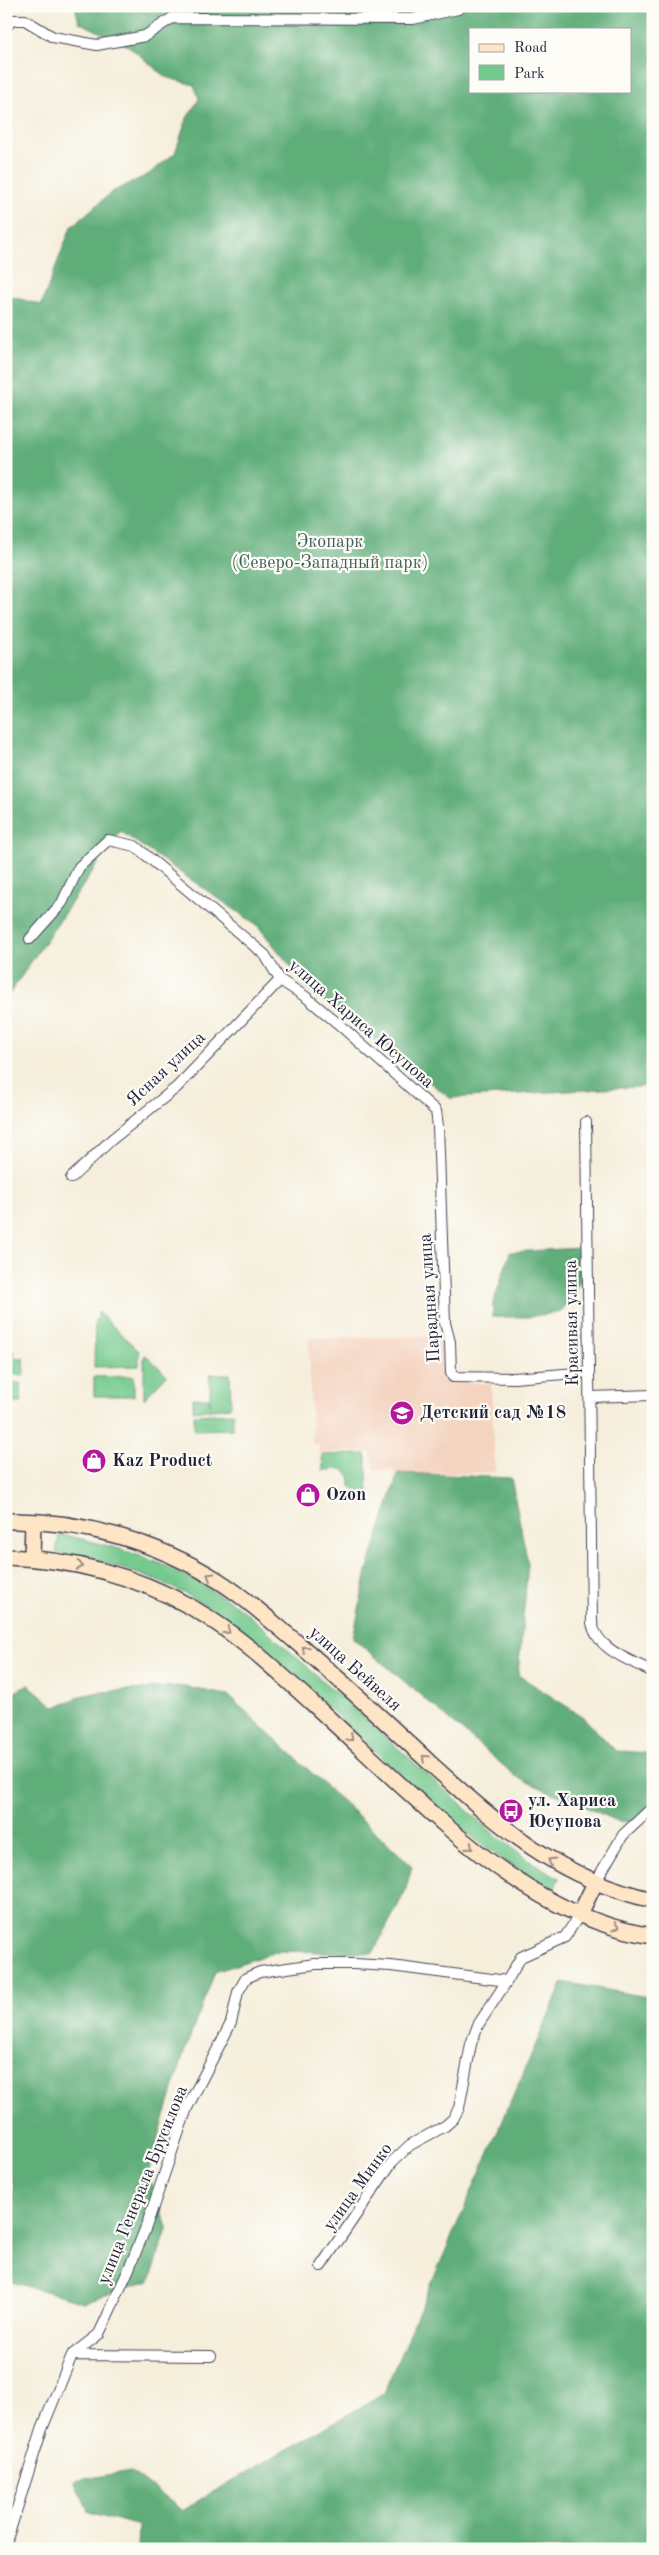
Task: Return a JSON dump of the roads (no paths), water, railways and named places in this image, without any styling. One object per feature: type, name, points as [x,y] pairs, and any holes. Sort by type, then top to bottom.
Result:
[{"type":"main road","name":"улица Бейвеля","points":[[6,1521],[70,1525],[143,1544],[187,1563],[219,1581],[249,1602],[332,1673],[485,1813],[546,1858],[595,1883],[653,1900]]},
{"type":"main road","points":[[32,1558],[33,1522]]},
{"type":"main road","points":[[6,1557],[32,1558],[76,1565],[132,1580],[172,1597],[210,1619],[264,1660],[473,1849],[533,1891],[580,1914],[617,1928],[653,1936]]},
{"type":"main road","points":[[580,1914],[595,1883]]},
{"type":"street","points":[[6,27],[12,20],[25,20],[54,37],[97,45],[146,36],[172,18],[413,18],[458,9],[462,6]]},
{"type":"street","name":"улица Хариса Юсупова","points":[[30,939],[62,903],[79,867],[108,840],[135,846],[265,955],[280,980],[306,997],[436,1110]]},
{"type":"street","name":"Ясная улица","points":[[71,1178],[112,1140],[177,1087],[280,980]]},
{"type":"street","name":"Парадная улица","points":[[436,1110],[445,1323],[450,1342],[451,1373],[453,1377],[458,1379],[589,1372]]},
{"type":"street","name":"Красивая улица","points":[[586,1122],[594,1631],[603,1644],[653,1672]]},
{"type":"street","points":[[590,1396],[653,1395]]},
{"type":"street","points":[[595,1883],[623,1835],[653,1807]]},
{"type":"street","points":[[507,1981],[520,1957],[565,1937],[580,1914]]},
{"type":"street","name":"улица Генерала Брусилова","points":[[72,2354],[99,2334],[146,2227],[187,2108],[231,2023],[238,1992],[246,1978],[260,1972],[315,1964],[344,1964],[391,1966],[507,1981]]},
{"type":"street","name":"улица Минко","points":[[321,2266],[392,2162],[410,2145],[445,2126],[453,2119],[459,2108],[471,2044],[478,2025],[507,1981]]},
{"type":"street","points":[[6,2543],[42,2429],[72,2354],[211,2356]]},
{"type":"place","name":"Детский сaд №18","points":[[402,1413]]},
{"type":"place","name":"Kaz Product","points":[[94,1461]]},
{"type":"place","name":"Ozon","points":[[308,1495]]},
{"type":"place","name":"ул. Хариса Юсупова","points":[[511,1811]]},
{"type":"park label","name":"Экопарк (Северо-Западный парк)","points":[[330,552]]}]
